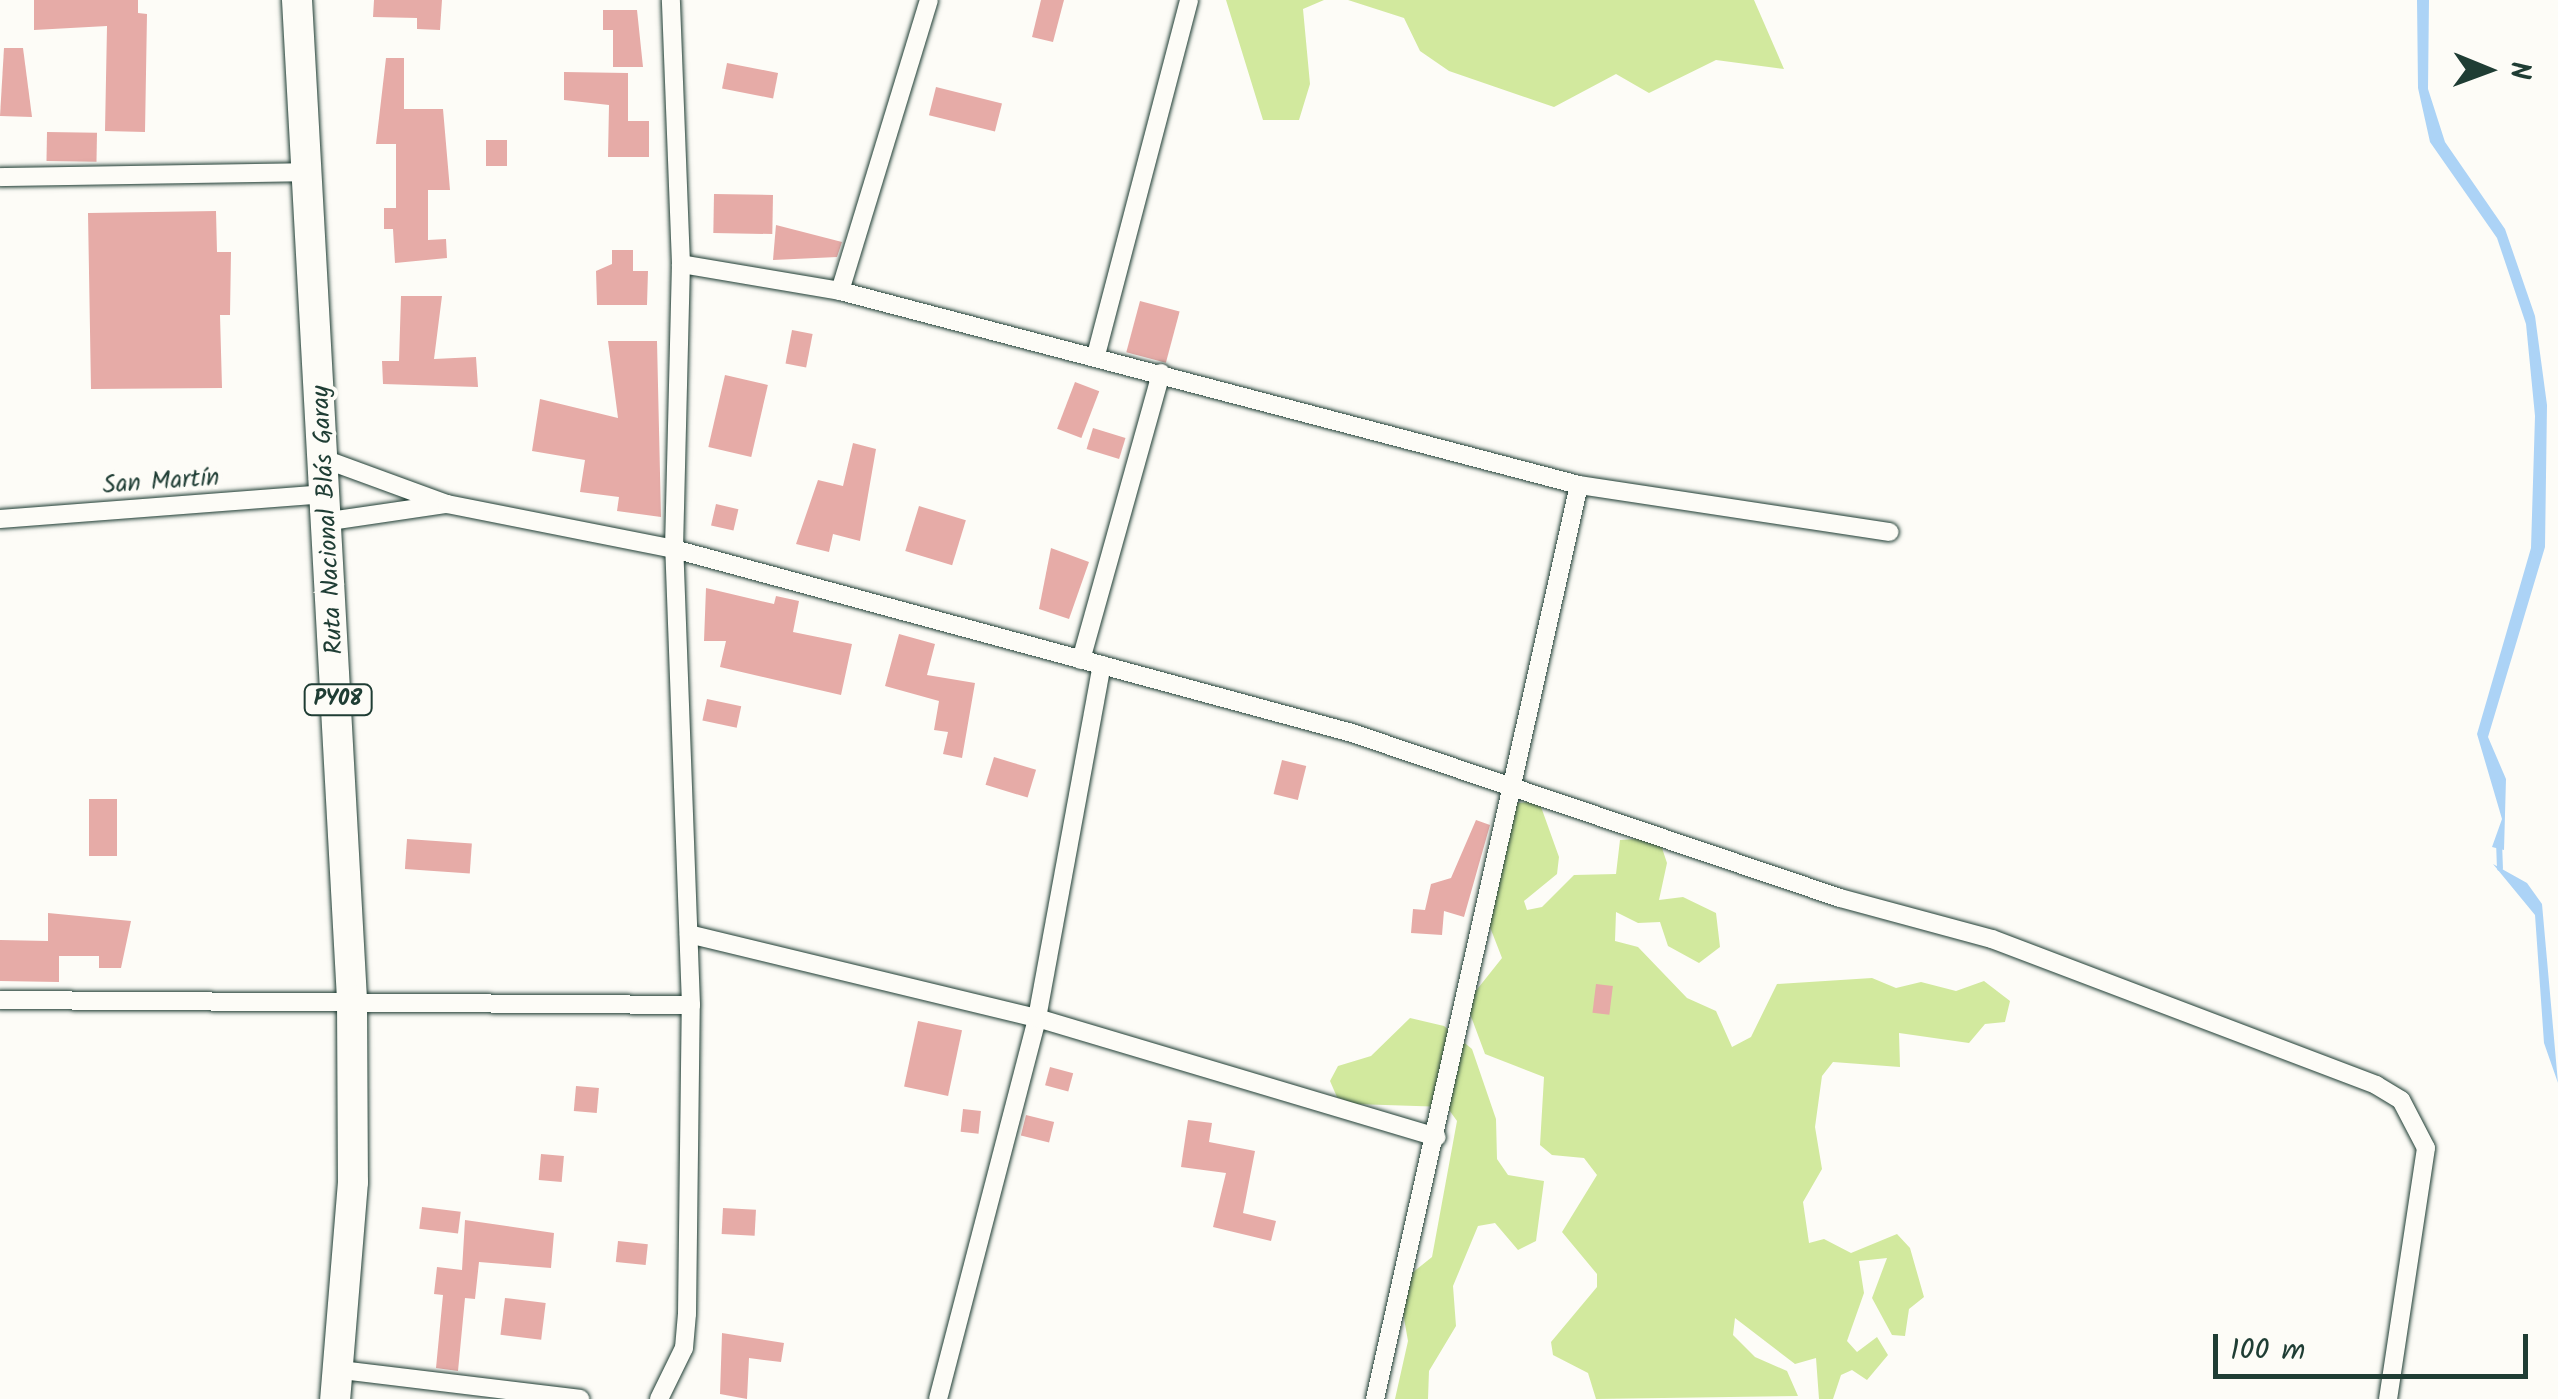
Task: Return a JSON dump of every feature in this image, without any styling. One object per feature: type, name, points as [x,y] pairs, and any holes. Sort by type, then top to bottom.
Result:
[{"type":"highway","name":"Ruta Nacional Blás Garay","points":[[298,0],[352,1000],[354,1182],[338,1384]]},
{"type":"street","points":[[659,1399],[684,1348],[687,1314],[690,1005],[674,549],[680,264],[671,0]]},
{"type":"street","points":[[840,291],[929,0]]},
{"type":"street","points":[[1096,356],[1190,0]]},
{"type":"street","points":[[0,177],[308,172]]},
{"type":"street","points":[[680,264],[840,291],[1579,485],[1888,532]]},
{"type":"street","points":[[1081,660],[1161,373]]},
{"type":"street","points":[[324,459],[448,504],[674,549],[1102,665],[1515,786],[1840,898],[1992,938],[2401,1100],[2422,1136],[2426,1180],[2388,1399]]},
{"type":"street","points":[[1375,1399],[1437,1136],[1579,485]]},
{"type":"street","name":"San Martín","points":[[0,519],[448,504]]},
{"type":"street","points":[[938,1399],[1037,1018],[1102,665]]},
{"type":"street","points":[[689,934],[1037,1018],[1437,1136]]},
{"type":"street","points":[[0,1000],[690,1005]]},
{"type":"street","points":[[338,1384],[580,1399]]},
{"type":"green space","points":[[1226,0],[1324,0],[1303,9],[1310,84],[1299,120],[1263,120]]},
{"type":"green space","points":[[1348,0],[1754,0],[1784,69],[1716,60],[1649,93],[1616,74],[1554,107],[1449,71],[1420,51],[1404,18]]},
{"type":"green space","points":[[1517,803],[1540,804],[1559,857],[1557,874],[1524,901],[1527,910],[1542,907],[1574,875],[1616,874],[1620,840],[1651,838],[1661,845],[1667,863],[1659,900],[1683,897],[1716,913],[1720,947],[1699,963],[1668,946],[1660,922],[1638,923],[1616,912],[1615,941],[1638,947],[1687,998],[1716,1011],[1732,1047],[1751,1037],[1777,984],[1872,978],[1896,988],[1921,982],[1956,991],[1984,981],[2010,1001],[2005,1022],[1985,1024],[1969,1043],[1899,1033],[1900,1067],[1833,1062],[1822,1076],[1815,1127],[1822,1169],[1803,1202],[1809,1243],[1824,1239],[1851,1253],[1897,1234],[1910,1248],[1924,1297],[1909,1309],[1905,1336],[1892,1335],[1872,1298],[1887,1258],[1859,1261],[1864,1293],[1847,1341],[1857,1352],[1877,1337],[1888,1355],[1867,1380],[1852,1370],[1841,1375],[1833,1399],[1819,1399],[1816,1358],[1795,1364],[1735,1318],[1733,1335],[1755,1357],[1787,1371],[1798,1396],[1596,1399],[1588,1373],[1553,1355],[1551,1342],[1597,1287],[1597,1274],[1562,1232],[1597,1175],[1584,1158],[1552,1155],[1540,1145],[1544,1077],[1485,1054],[1469,1011],[1471,997],[1502,958],[1488,922],[1512,815]]},
{"type":"green space","points":[[1410,1018],[1444,1026],[1472,1049],[1496,1119],[1497,1159],[1508,1175],[1544,1181],[1536,1241],[1518,1250],[1495,1223],[1478,1226],[1453,1286],[1456,1326],[1429,1371],[1428,1399],[1395,1399],[1408,1341],[1400,1296],[1407,1277],[1432,1257],[1457,1121],[1447,1107],[1354,1104],[1337,1097],[1330,1081],[1338,1066],[1371,1056]]},
{"type":"water","points":[[2417,0],[2429,0],[2428,89],[2445,142],[2505,229],[2535,316],[2547,405],[2545,547],[2488,737],[2506,779],[2504,850],[2492,847],[2502,819],[2477,734],[2531,548],[2535,416],[2526,324],[2497,238],[2430,142],[2418,88]]},
{"type":"water","points":[[2493,864],[2527,883],[2542,904],[2558,1083],[2544,1043],[2535,915]]},
{"type":"building","points":[[34,0],[138,0],[138,13],[147,14],[145,132],[105,131],[107,26],[34,30]]},
{"type":"building","points":[[374,0],[442,0],[440,30],[417,29],[417,18],[373,17]]},
{"type":"building","points":[[1041,0],[1064,0],[1053,42],[1032,37]]},
{"type":"building","points":[[603,10],[637,10],[643,67],[613,67],[613,30],[603,30]]},
{"type":"building","points":[[4,48],[23,48],[32,117],[0,116]]},
{"type":"building","points":[[386,58],[404,58],[404,109],[443,109],[450,190],[428,190],[428,240],[446,239],[447,258],[395,263],[393,229],[384,229],[384,208],[396,208],[396,144],[376,144]]},
{"type":"building","points":[[727,63],[778,73],[773,98],[722,89]]},
{"type":"building","points":[[564,72],[628,73],[628,121],[649,121],[649,157],[608,157],[609,105],[564,100]]},
{"type":"building","points":[[936,87],[1002,103],[995,132],[929,115]]},
{"type":"building","points":[[47,132],[97,133],[96,162],[46,161]]},
{"type":"building","points":[[486,140],[507,140],[507,166],[486,166]]},
{"type":"building","points":[[714,194],[773,195],[772,234],[713,233]]},
{"type":"building","points":[[216,211],[217,252],[231,252],[230,315],[220,315],[222,388],[91,389],[88,213]]},
{"type":"building","points":[[776,225],[842,242],[837,257],[773,260]]},
{"type":"building","points":[[612,250],[633,250],[633,271],[648,271],[647,305],[597,305],[596,271],[612,264]]},
{"type":"building","points":[[401,296],[442,296],[434,359],[476,357],[478,387],[383,384],[382,361],[399,361]]},
{"type":"building","points":[[1140,301],[1180,312],[1166,363],[1126,352]]},
{"type":"building","points":[[792,330],[813,334],[806,367],[786,363]]},
{"type":"building","points":[[608,341],[657,341],[661,517],[617,511],[619,497],[580,492],[585,460],[532,451],[540,399],[618,418]]},
{"type":"building","points":[[725,375],[768,385],[751,457],[708,447]]},
{"type":"building","points":[[1075,382],[1099,391],[1081,438],[1057,429]]},
{"type":"building","points":[[1093,428],[1126,438],[1119,459],[1087,449]]},
{"type":"building","points":[[853,443],[876,449],[860,541],[833,534],[829,552],[796,544],[818,480],[843,486]]},
{"type":"building","points":[[716,504],[738,509],[733,531],[711,525]]},
{"type":"building","points":[[919,506],[966,520],[952,565],[905,551]]},
{"type":"building","points":[[1051,548],[1089,562],[1069,619],[1039,609]]},
{"type":"building","points":[[706,588],[774,604],[776,596],[799,601],[793,632],[852,644],[841,695],[720,667],[726,641],[704,641]]},
{"type":"building","points":[[899,634],[935,644],[927,675],[975,683],[962,758],[943,754],[948,732],[934,730],[939,701],[885,686]]},
{"type":"building","points":[[707,699],[741,706],[737,728],[702,721]]},
{"type":"building","points":[[994,757],[1036,770],[1028,798],[986,785]]},
{"type":"building","points":[[1282,760],[1306,766],[1298,800],[1274,794]]},
{"type":"building","points":[[89,799],[117,799],[117,856],[89,856]]},
{"type":"building","points":[[1476,820],[1490,825],[1464,917],[1444,911],[1442,935],[1411,933],[1413,909],[1425,910],[1431,884],[1451,878]]},
{"type":"building","points":[[407,839],[472,844],[470,873],[405,869]]},
{"type":"building","points":[[48,913],[131,921],[121,968],[99,968],[99,956],[59,956],[59,982],[0,981],[0,940],[48,941]]},
{"type":"building","points":[[1596,984],[1613,986],[1609,1015],[1592,1013]]},
{"type":"building","points":[[918,1021],[962,1030],[948,1096],[904,1087]]},
{"type":"building","points":[[1050,1067],[1073,1073],[1068,1092],[1045,1085]]},
{"type":"building","points":[[576,1086],[599,1088],[597,1113],[574,1111]]},
{"type":"building","points":[[963,1109],[981,1111],[978,1134],[961,1132]]},
{"type":"building","points":[[1026,1115],[1054,1122],[1049,1142],[1021,1135]]},
{"type":"building","points":[[1188,1120],[1212,1123],[1209,1142],[1255,1151],[1243,1213],[1276,1221],[1271,1241],[1213,1227],[1226,1173],[1181,1167]]},
{"type":"building","points":[[541,1154],[564,1156],[562,1182],[539,1180]]},
{"type":"building","points":[[422,1207],[461,1212],[458,1234],[419,1229]]},
{"type":"building","points":[[723,1208],[756,1210],[755,1236],[722,1234]]},
{"type":"building","points":[[465,1220],[554,1233],[551,1268],[479,1262],[475,1299],[465,1298],[458,1371],[436,1368],[443,1295],[434,1294],[437,1267],[462,1270]]},
{"type":"building","points":[[618,1241],[648,1244],[646,1265],[616,1262]]},
{"type":"building","points":[[505,1298],[546,1303],[541,1340],[500,1335]]},
{"type":"building","points":[[722,1333],[784,1343],[781,1362],[749,1358],[747,1399],[720,1394]]},
{"type":"waterway","points":[[2499,841],[2500,868]]}]
